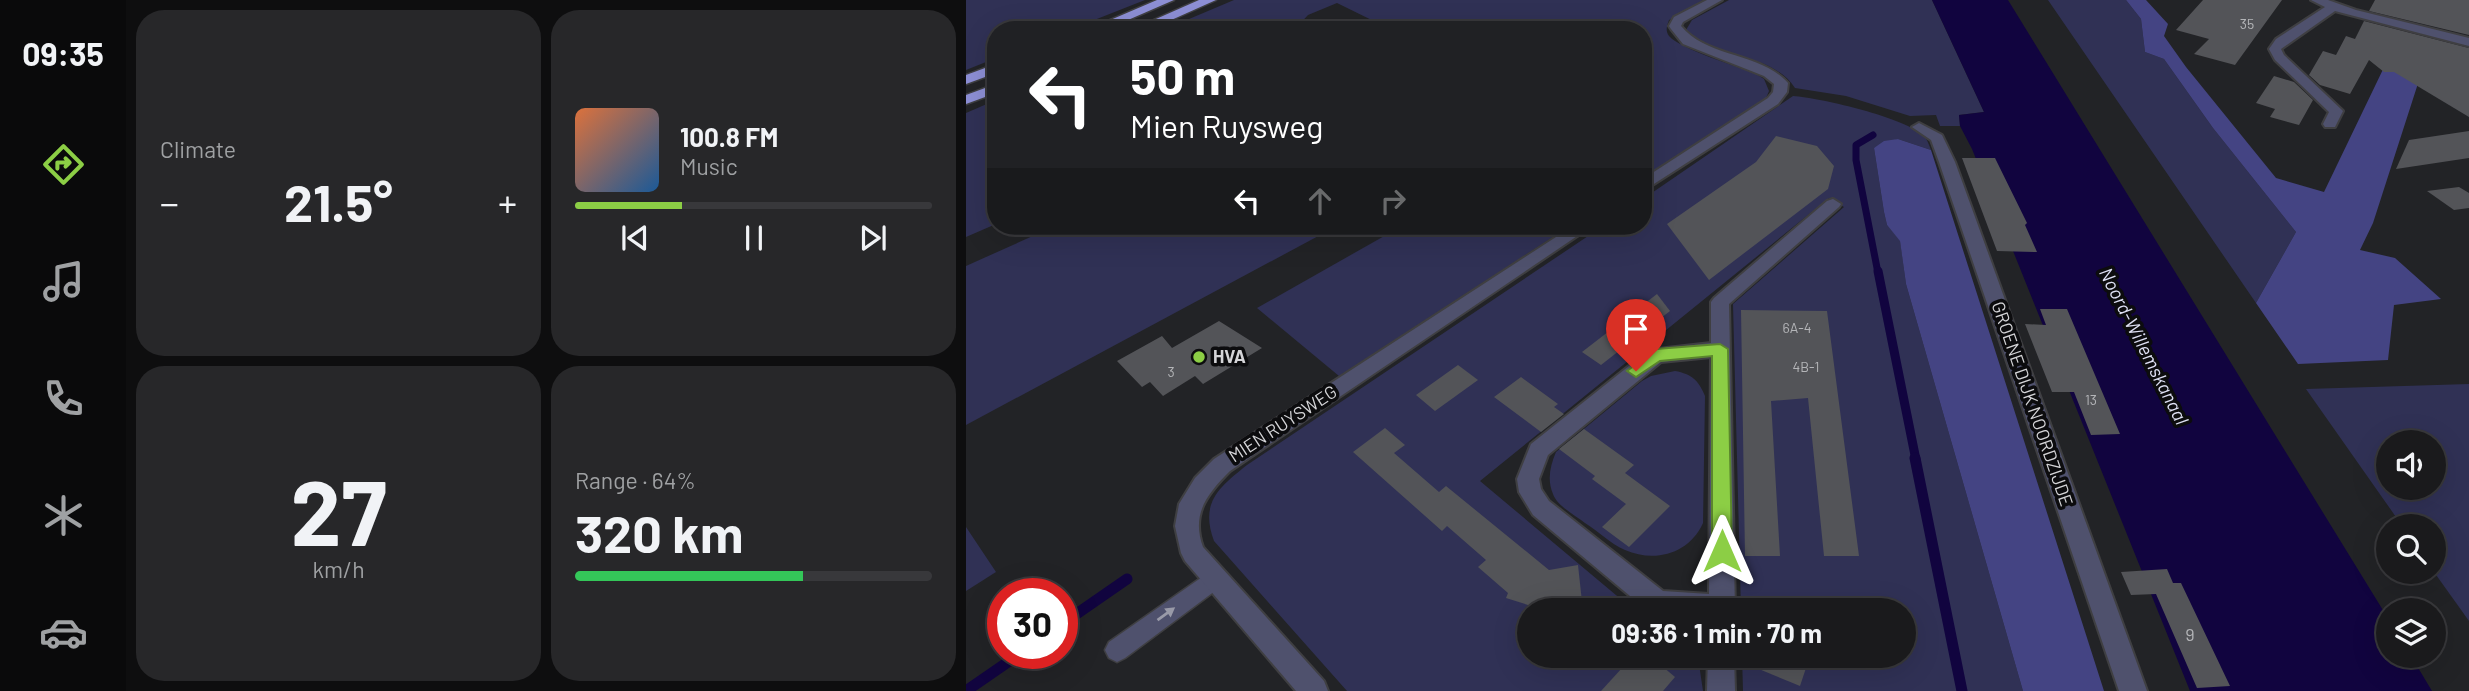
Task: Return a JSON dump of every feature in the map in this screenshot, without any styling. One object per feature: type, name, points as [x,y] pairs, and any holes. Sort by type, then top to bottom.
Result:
[{"type":"highway","points":[[1116,21],[1168,0]]},
{"type":"highway","points":[[1159,21],[1210,0]]},
{"type":"highway","points":[[966,80],[987,72]]},
{"type":"highway","points":[[966,100],[987,92]]},
{"type":"street","points":[[1652,180],[1773,100],[1780,92],[1781,83],[1769,73],[1687,41],[1678,33],[1675,26],[1678,20],[1716,0]]},
{"type":"street","points":[[2317,0],[2333,7],[2469,42]]},
{"type":"street","points":[[2330,124],[2336,111],[2279,57],[2275,49],[2280,42],[2333,7]]},
{"type":"street","name":"GROENE DIJK NOORDZIJDE","points":[[1919,127],[1937,138],[1947,162],[2133,691]]},
{"type":"street","points":[[1722,598],[1720,302],[1833,204]]},
{"type":"street","name":"MIEN RUYSWEG","points":[[1314,691],[1193,553],[1185,535],[1186,514],[1195,494],[1222,465],[1570,235]]},
{"type":"street","points":[[1652,598],[1541,508],[1530,492],[1528,479],[1539,450],[1656,355],[1720,349]]},
{"type":"street","points":[[1721,668],[1721,691]]},
{"type":"lane","points":[[1117,650],[1215,578]]},
{"type":"shaded area","points":[[966,0],[1145,0],[1092,21],[987,21],[987,62],[966,70]]},
{"type":"shaded area","points":[[1234,0],[1703,0],[1669,20],[1669,36],[1696,51],[1756,74],[1764,79],[1769,91],[1766,98],[1652,172],[1652,21],[1374,21],[1337,3],[1308,15],[1302,21],[1184,21]]},
{"type":"shaded area","points":[[1729,0],[1932,0],[1984,112],[1959,115],[1960,126],[1940,126],[1936,115],[1910,116],[1846,96],[1795,88],[1771,67],[1710,46],[1686,30],[1692,20]]},
{"type":"shaded area","points":[[2048,0],[2126,0],[2141,19],[2145,52],[2164,59],[2213,128],[2296,232],[2256,303]]},
{"type":"shaded area","points":[[2126,0],[2146,0],[2168,24],[2164,36],[2276,178],[2324,192],[2401,32],[2432,40],[2373,223],[2360,250],[2395,258],[2441,299],[2394,305],[2388,360],[2298,364],[2256,303],[2296,232],[2213,128],[2164,59],[2145,52],[2141,19]]},
{"type":"shaded area","points":[[1793,96],[1876,114],[1908,126],[1926,140],[1931,150],[1898,139],[1874,148],[1884,212],[1887,225],[1900,240],[1906,284],[2023,691],[1743,691],[1742,668],[1916,668],[1916,598],[1741,598],[1733,304],[1844,207],[1829,198],[1480,481],[1620,598],[1517,598],[1517,668],[1700,668],[1703,691],[1347,691],[1214,541],[1209,516],[1214,497],[1247,465],[1590,235],[1652,235],[1652,193]]},
{"type":"shaded area","points":[[987,104],[987,228],[966,237],[966,113]]},
{"type":"shaded area","points":[[1898,139],[1931,150],[2104,691],[2023,691],[1906,284],[1900,241],[1887,225],[1884,212],[1874,148],[1884,141]]},
{"type":"shaded area","points":[[1035,235],[1320,235],[966,425],[966,266]]},
{"type":"shaded area","points":[[1386,235],[1556,235],[1339,376],[1257,308]]},
{"type":"shaded area","points":[[1675,371],[1694,379],[1705,396],[1703,523],[1697,534],[1680,549],[1659,555],[1636,554],[1615,544],[1558,502],[1551,489],[1551,468],[1556,452],[1642,381],[1651,376]]},
{"type":"shaded area","points":[[2469,384],[2469,621],[2443,584],[2446,584],[2446,514],[2394,514],[2384,500],[2446,500],[2446,430],[2376,430],[2376,489],[2306,389]]},
{"type":"shaded area","points":[[966,527],[996,572],[966,591]]},
{"type":"water","name":"Noord-Willemskanaal","points":[[1932,0],[2008,0],[2376,599],[2376,668],[2418,668],[2432,691],[2190,691],[1972,149],[1960,126],[1959,115],[1984,112]]},
{"type":"building","points":[[2203,0],[2282,0],[2235,65],[2194,54],[2209,39],[2176,30]]},
{"type":"building","points":[[2375,0],[2469,0],[2469,35],[2369,11]]},
{"type":"building","points":[[2364,21],[2469,48],[2469,117],[2394,72],[2384,72],[2369,60],[2350,94],[2320,85],[2309,75],[2323,51],[2336,55],[2346,36],[2355,39]]},
{"type":"building","points":[[2274,76],[2294,82],[2313,100],[2299,125],[2270,117],[2275,109],[2256,103]]},
{"type":"building","points":[[2469,131],[2469,158],[2396,169],[2409,140]]},
{"type":"building","points":[[1776,136],[1817,146],[1834,166],[1828,189],[1709,280],[1667,224],[1756,162]]},
{"type":"building","points":[[1962,158],[1995,158],[2027,223],[2025,225],[2037,252],[1997,251]]},
{"type":"building","points":[[2459,187],[2469,193],[2469,208],[2454,210],[2427,191]]},
{"type":"building","points":[[1657,294],[1670,311],[1601,365],[1582,352]]},
{"type":"building","points":[[2040,309],[2067,309],[2120,434],[2091,435],[2074,392],[2052,392],[2025,324],[2046,325]]},
{"type":"building","points":[[1741,310],[1827,311],[1859,556],[1824,556],[1808,398],[1771,401],[1780,556],[1745,556]]},
{"type":"building","points":[[1219,321],[1262,348],[1203,384],[1195,376],[1163,396],[1150,382],[1142,387],[1117,361],[1162,336],[1172,348]]},
{"type":"building","points":[[1458,365],[1478,380],[1435,411],[1416,395]]},
{"type":"building","points":[[1521,377],[1558,404],[1554,407],[1564,414],[1541,432],[1494,397]]},
{"type":"building","points":[[1385,428],[1405,445],[1394,453],[1439,492],[1446,486],[1549,570],[1578,565],[1582,598],[1517,598],[1517,601],[1506,598],[1508,593],[1478,567],[1486,560],[1447,526],[1442,531],[1353,452]]},
{"type":"building","points":[[1584,429],[1634,465],[1625,473],[1670,506],[1629,547],[1602,527],[1626,504],[1592,479],[1595,476],[1559,449]]},
{"type":"building","points":[[2167,569],[2173,583],[2181,583],[2230,686],[2197,688],[2156,594],[2131,595],[2121,572]]},
{"type":"building","points":[[1622,668],[1664,668],[1675,677],[1663,691],[1601,691]]},
{"type":"building","points":[[1756,668],[1806,668],[1800,686]]},
{"type":"waterway","points":[[1873,135],[1856,145],[1856,160],[1878,273]]},
{"type":"waterway","points":[[1878,271],[1916,460]]},
{"type":"waterway","points":[[1915,458],[1962,691]]},
{"type":"waterway","points":[[1078,613],[1127,579]]},
{"type":"waterway","points":[[966,691],[998,669]]},
{"type":"place","name":"HVA","points":[[1199,357]]},
{"type":"route","points":[[1636,371],[1656,355],[1720,349],[1722,551]]}]
